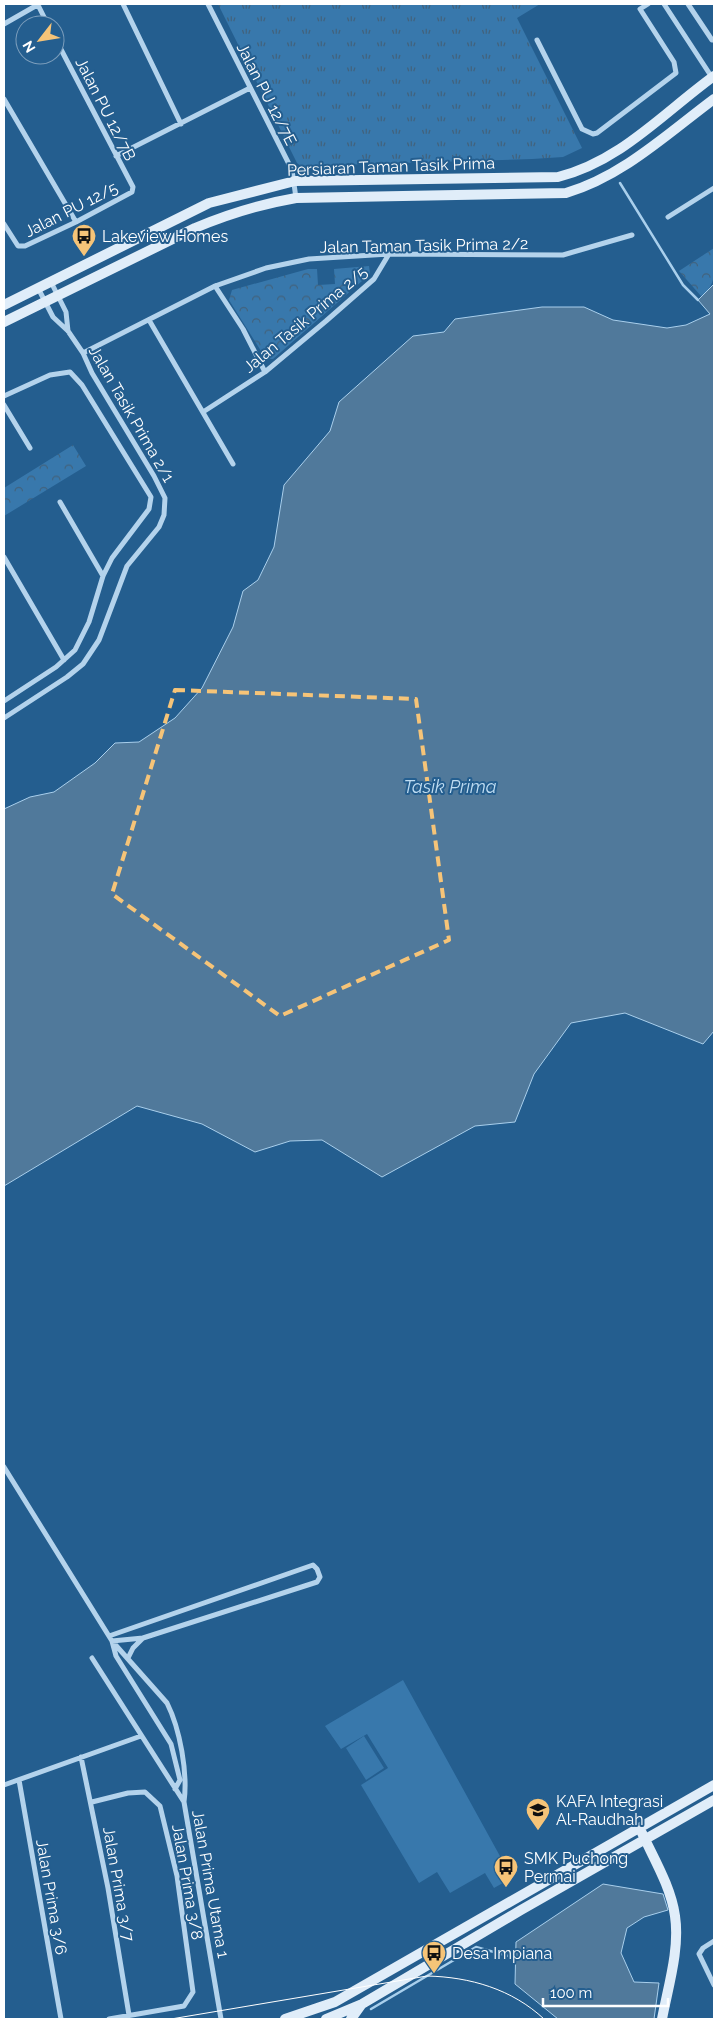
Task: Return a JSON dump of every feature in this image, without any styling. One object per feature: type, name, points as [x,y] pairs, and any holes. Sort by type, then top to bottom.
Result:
[{"type":"main road","name":"Persiaran Taman Tasik Prima","points":[[4,305],[209,203],[295,181],[558,177],[575,172],[636,140],[714,78]]},
{"type":"main road","name":"Persiaran Taman Tasik Prima","points":[[4,322],[226,215],[296,198],[566,193],[589,186],[614,174],[714,99]]},
{"type":"main road","points":[[286,2019],[335,2002],[714,1785]]},
{"type":"main road","points":[[326,2019],[340,2016],[362,2004],[714,1800]]},
{"type":"main road","points":[[640,1828],[668,1888],[675,1915],[675,1950],[662,2019]]},
{"type":"main road","points":[[335,2002],[340,2016]]},
{"type":"main road","points":[[351,2019],[362,2004]]},
{"type":"street","points":[[4,24],[38,4]]},
{"type":"street","points":[[123,4],[180,124]]},
{"type":"street","name":"Jalan PU 12/7E","points":[[208,4],[292,170],[296,198]]},
{"type":"street","points":[[537,40],[582,129],[593,134],[597,133],[676,73],[674,62],[636,4]]},
{"type":"street","points":[[640,9],[648,4]]},
{"type":"street","points":[[664,4],[714,78]]},
{"type":"street","points":[[688,4],[712,40],[714,40]]},
{"type":"street","name":"Jalan PU 12/7B","points":[[65,57],[133,187],[132,192]]},
{"type":"street","points":[[116,156],[250,88]]},
{"type":"street","points":[[4,99],[76,222]]},
{"type":"street","points":[[668,217],[714,188]]},
{"type":"street","name":"Jalan PU 12/5","points":[[4,224],[15,243],[18,246],[25,246],[76,222],[132,192]]},
{"type":"street","name":"Jalan Taman Tasik Prima 2/2","points":[[83,353],[215,286],[266,268],[309,259],[389,254],[563,255],[632,235]]},
{"type":"street","name":"Jalan Tasik Prima 2/5","points":[[203,412],[265,372],[374,279],[389,254]]},
{"type":"street","name":"Jalan Tasik Prima 2/1","points":[[50,282],[66,312],[68,331]]},
{"type":"street","points":[[215,286],[243,329],[265,372]]},
{"type":"street","name":"Jalan Tasik Prima 2/1","points":[[4,718],[68,677],[83,664],[99,640],[127,566],[159,527],[164,515],[165,498],[154,476],[92,373],[83,353],[68,331],[53,317],[38,288]]},
{"type":"street","points":[[149,320],[233,464]]},
{"type":"street","points":[[4,396],[50,375],[70,372],[82,385],[151,497],[149,509],[112,558],[103,576],[85,629],[75,650],[64,660],[4,701]]},
{"type":"street","points":[[4,405],[30,448]]},
{"type":"street","points":[[60,502],[103,576]]},
{"type":"street","points":[[4,558],[64,660]]},
{"type":"street","points":[[4,1467],[110,1639],[156,1690],[172,1714],[186,1786],[184,1802]]},
{"type":"street","points":[[313,1565],[320,1577],[317,1582],[143,1638],[110,1639],[313,1565]]},
{"type":"street","points":[[128,1658],[133,1648],[143,1638]]},
{"type":"street","points":[[110,1639],[116,1656],[171,1744],[180,1780],[175,1788]]},
{"type":"street","name":"Jalan Prima Utama 1","points":[[92,1658],[184,1802],[221,2019]]},
{"type":"street","points":[[4,1785],[141,1736]]},
{"type":"street","name":"Jalan Prima 3/7","points":[[81,1757],[92,1802],[129,2016]]},
{"type":"street","name":"Jalan Prima 3/6","points":[[19,1780],[61,2019]]},
{"type":"street","name":"Jalan Prima 3/8","points":[[92,1802],[128,1793],[145,1792],[160,1806],[177,1876],[193,1992],[184,2006],[129,2016]]},
{"type":"street","points":[[714,1941],[703,1948],[699,1954],[714,1985]]},
{"type":"street","points":[[109,2019],[129,2016]]},
{"type":"highlighted area","points":[[175,690],[416,699],[449,940],[280,1016],[112,894]]},
{"type":"green space","points":[[218,4],[540,4],[517,18],[582,148],[563,157],[532,159],[301,166],[297,163]]},
{"type":"green space","points":[[714,248],[713,281],[701,296],[679,271]]},
{"type":"green space","points":[[369,266],[370,274],[273,359],[266,359],[229,300],[232,290],[308,269],[317,269],[318,285],[335,284],[334,269]]},
{"type":"green space","points":[[73,445],[86,466],[4,516],[4,488]]},
{"type":"green space","points":[[403,1680],[512,1878],[494,1888],[485,1873],[450,1893],[437,1872],[419,1883],[361,1785],[388,1768],[367,1734],[341,1749],[325,1726]]},
{"type":"green space","points":[[364,1736],[384,1768],[366,1780],[346,1748]]},
{"type":"water","name":"Tasik Prima","points":[[714,284],[714,1031],[703,1044],[625,1013],[571,1023],[534,1074],[515,1122],[475,1126],[382,1177],[322,1140],[290,1141],[255,1152],[202,1124],[137,1106],[4,1186],[4,809],[30,797],[54,792],[95,763],[115,743],[139,742],[175,718],[202,688],[233,627],[243,591],[258,580],[274,547],[284,485],[330,431],[339,402],[413,336],[444,332],[455,319],[542,307],[584,307],[613,320],[667,328],[686,325],[710,314],[698,300]]},
{"type":"water","points":[[603,1884],[663,1894],[668,1910],[644,1917],[627,1928],[621,1953],[634,1982],[659,1983],[654,2019],[558,2019],[515,1984],[516,1942]]},
{"type":"waterway","points":[[620,183],[683,285],[698,300]]},
{"type":"waterway","points":[[371,2009],[476,1947],[519,1959]]},
{"type":"tram line","points":[[171,2019],[427,1976],[474,1982],[504,1992],[532,2009],[544,2019]]},
{"type":"place","name":"Lakeview Homes","points":[[84,257]]},
{"type":"place","name":"KAFA Integrasi Al-Raudhah","points":[[538,1831]]},
{"type":"place","name":"SMK Puchong Permai","points":[[506,1888]]},
{"type":"place","name":"Desa Impiana","points":[[434,1974]]}]
